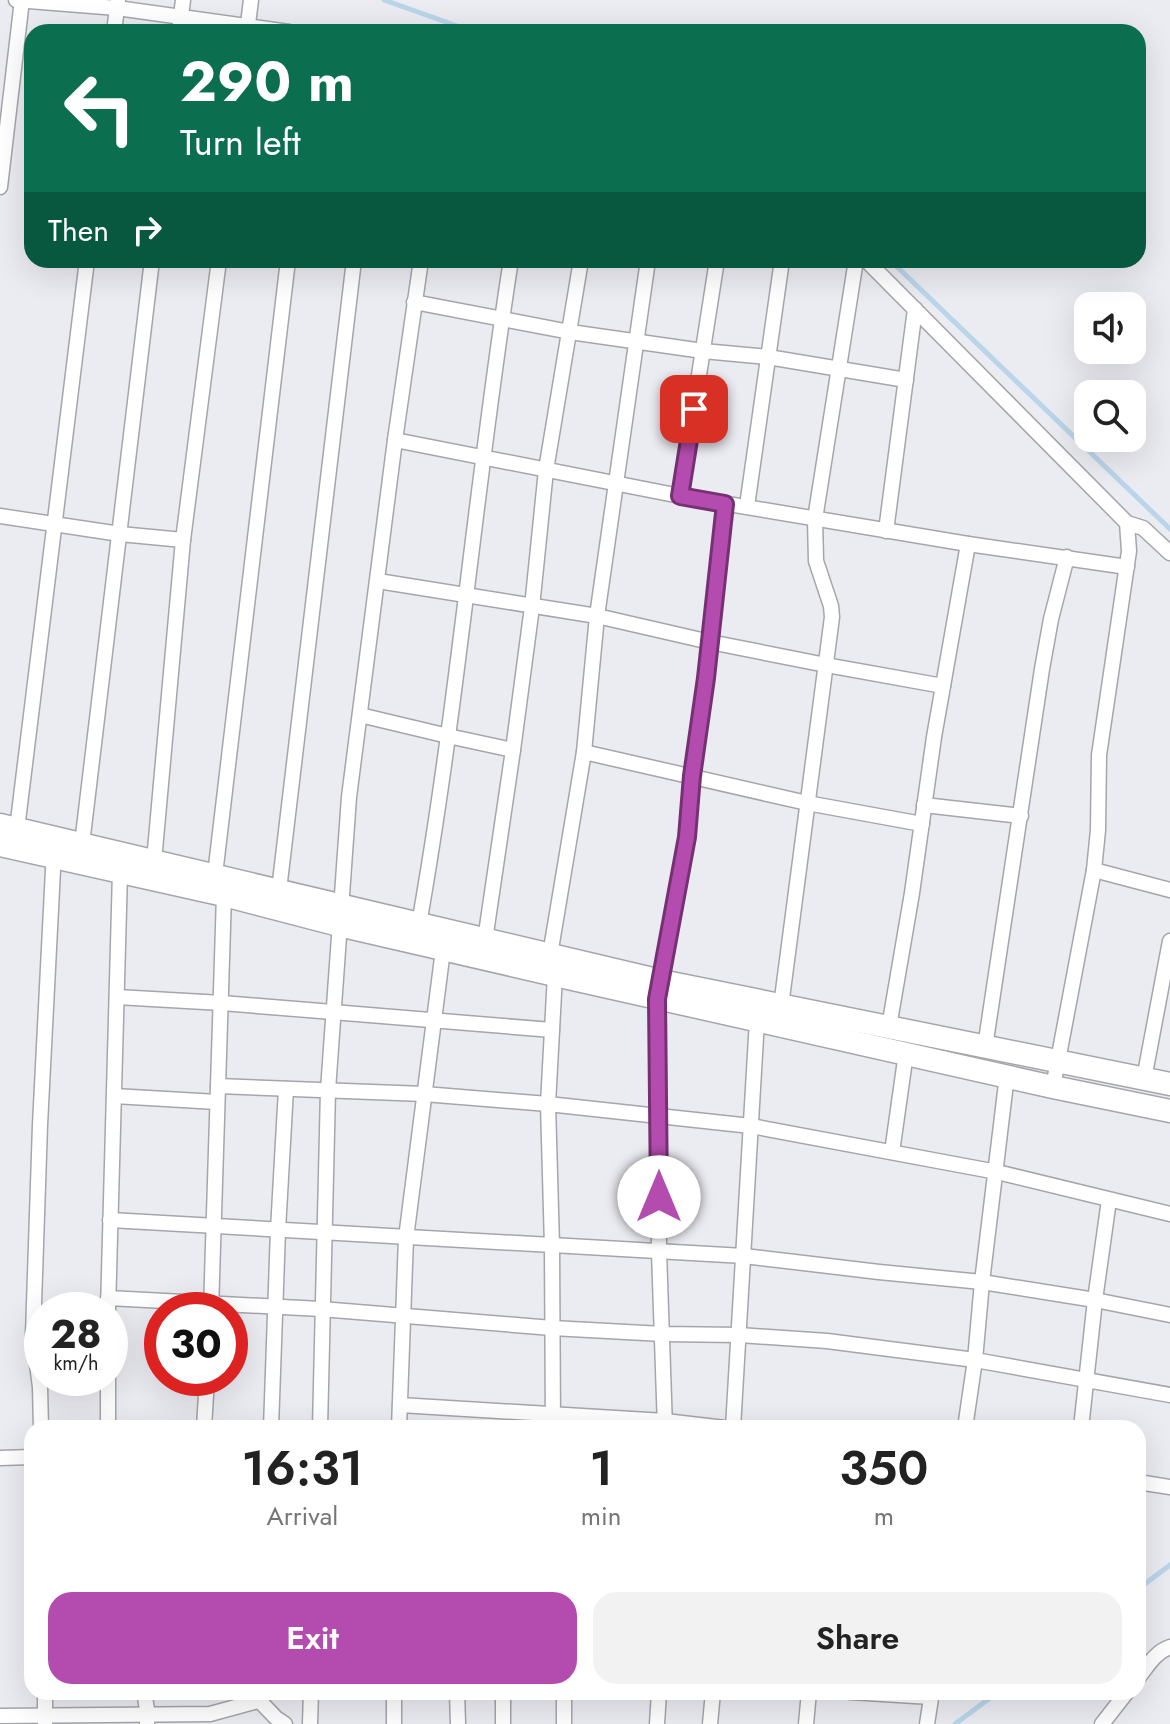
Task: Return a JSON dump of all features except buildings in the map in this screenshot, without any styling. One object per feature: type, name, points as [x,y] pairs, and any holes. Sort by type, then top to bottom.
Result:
[{"type":"main road","points":[[9,827],[120,872],[217,887],[340,915],[419,924],[485,940],[552,965]]},
{"type":"main road","points":[[0,845],[54,847],[82,844],[154,861],[217,887],[279,890],[340,915],[443,950],[552,965],[659,990],[757,1020],[1170,1111]]},
{"type":"main road","points":[[659,990],[781,1006],[1170,1084]]},
{"type":"street","points":[[0,187],[5,101],[20,0],[118,4],[177,24]]},
{"type":"street","points":[[180,24],[183,0]]},
{"type":"street","points":[[249,24],[251,0]]},
{"type":"street","points":[[115,24],[118,4]]},
{"type":"street","points":[[9,827],[55,525],[86,268]]},
{"type":"street","points":[[82,844],[151,268]]},
{"type":"street","points":[[154,861],[183,540],[218,268]]},
{"type":"street","points":[[211,1292],[222,1003],[217,887],[287,268]]},
{"type":"street","points":[[279,890],[353,268]]},
{"type":"street","points":[[320,1420],[328,1090],[349,797],[420,268]]},
{"type":"street","points":[[419,924],[437,822],[482,458],[510,268]]},
{"type":"street","points":[[485,940],[532,607],[546,470],[580,268]]},
{"type":"street","points":[[553,1420],[548,1104],[552,965],[584,752],[597,616],[647,268]]},
{"type":"street","points":[[680,496],[716,268]]},
{"type":"street","points":[[747,506],[781,268]]},
{"type":"street","points":[[781,1006],[832,617],[816,561],[815,519],[855,268]]},
{"type":"street","points":[[874,268],[1127,523],[1143,528],[1170,553]]},
{"type":"street","points":[[414,302],[570,332],[768,357],[906,380]]},
{"type":"street","points":[[886,531],[915,309]]},
{"type":"street","points":[[395,440],[725,504],[1127,567]]},
{"type":"street","points":[[665,1420],[659,1251],[659,990],[687,837],[725,504]]},
{"type":"street","points":[[0,516],[183,540]]},
{"type":"street","points":[[1053,1087],[1094,870],[1099,755],[1129,551],[1127,523]]},
{"type":"street","points":[[889,1027],[968,544]]},
{"type":"street","points":[[985,1047],[1051,619],[1067,557]]},
{"type":"street","points":[[378,581],[597,616],[710,642],[943,686]]},
{"type":"street","points":[[360,715],[513,750]]},
{"type":"street","points":[[584,752],[807,803],[922,824]]},
{"type":"street","points":[[924,805],[1021,816]]},
{"type":"street","points":[[41,1420],[33,1334],[54,847]]},
{"type":"street","points":[[1094,870],[1170,890]]},
{"type":"street","points":[[108,1292],[120,872]]},
{"type":"street","points":[[1144,1079],[1170,941]]},
{"type":"street","points":[[399,1420],[406,1238],[443,950]]},
{"type":"street","points":[[117,997],[552,1030]]},
{"type":"street","points":[[734,1420],[757,1020]]},
{"type":"street","points":[[892,1152],[906,1053]]},
{"type":"street","points":[[966,1420],[1007,1075]]},
{"type":"street","points":[[218,1086],[424,1094],[751,1126],[997,1172],[1170,1214]]},
{"type":"street","points":[[271,1420],[286,1089]]},
{"type":"street","points":[[114,1096],[217,1102]]},
{"type":"street","points":[[1082,1420],[1109,1200]]},
{"type":"street","points":[[110,1220],[744,1256],[982,1282],[1170,1315]]},
{"type":"street","points":[[248,1307],[321,1309],[552,1328],[827,1341],[975,1360],[1170,1395]]},
{"type":"street","points":[[108,1396],[108,1420]]},
{"type":"street","points":[[204,1420],[206,1396]]},
{"type":"street","points":[[400,1405],[543,1420]]},
{"type":"street","points":[[0,1458],[24,1457]]},
{"type":"street","points":[[1146,1483],[1170,1487]]},
{"type":"street","points":[[1146,1668],[1157,1655],[1170,1647]]},
{"type":"street","points":[[45,1700],[46,1720]]},
{"type":"street","points":[[145,1700],[147,1720]]},
{"type":"street","points":[[0,1716],[46,1720],[211,1719],[246,1700]]},
{"type":"street","points":[[260,1700],[285,1724]]},
{"type":"street","points":[[310,1724],[311,1700]]},
{"type":"street","points":[[394,1700],[394,1724]]},
{"type":"street","points":[[457,1700],[458,1724]]},
{"type":"street","points":[[503,1700],[503,1724]]},
{"type":"street","points":[[564,1700],[564,1724]]},
{"type":"street","points":[[657,1724],[658,1700]]},
{"type":"street","points":[[710,1724],[712,1700]]},
{"type":"street","points":[[806,1724],[808,1700]]},
{"type":"street","points":[[928,1720],[931,1700]]},
{"type":"street","points":[[1102,1724],[1121,1700]]},
{"type":"waterway","points":[[384,0],[452,24]]},
{"type":"waterway","points":[[898,268],[1170,529]]},
{"type":"waterway","points":[[1146,1583],[1170,1565]]},
{"type":"waterway","points":[[955,1724],[987,1700]]},
{"type":"route","points":[[659,1197],[657,999],[687,837],[725,504],[680,496],[694,409]]}]
